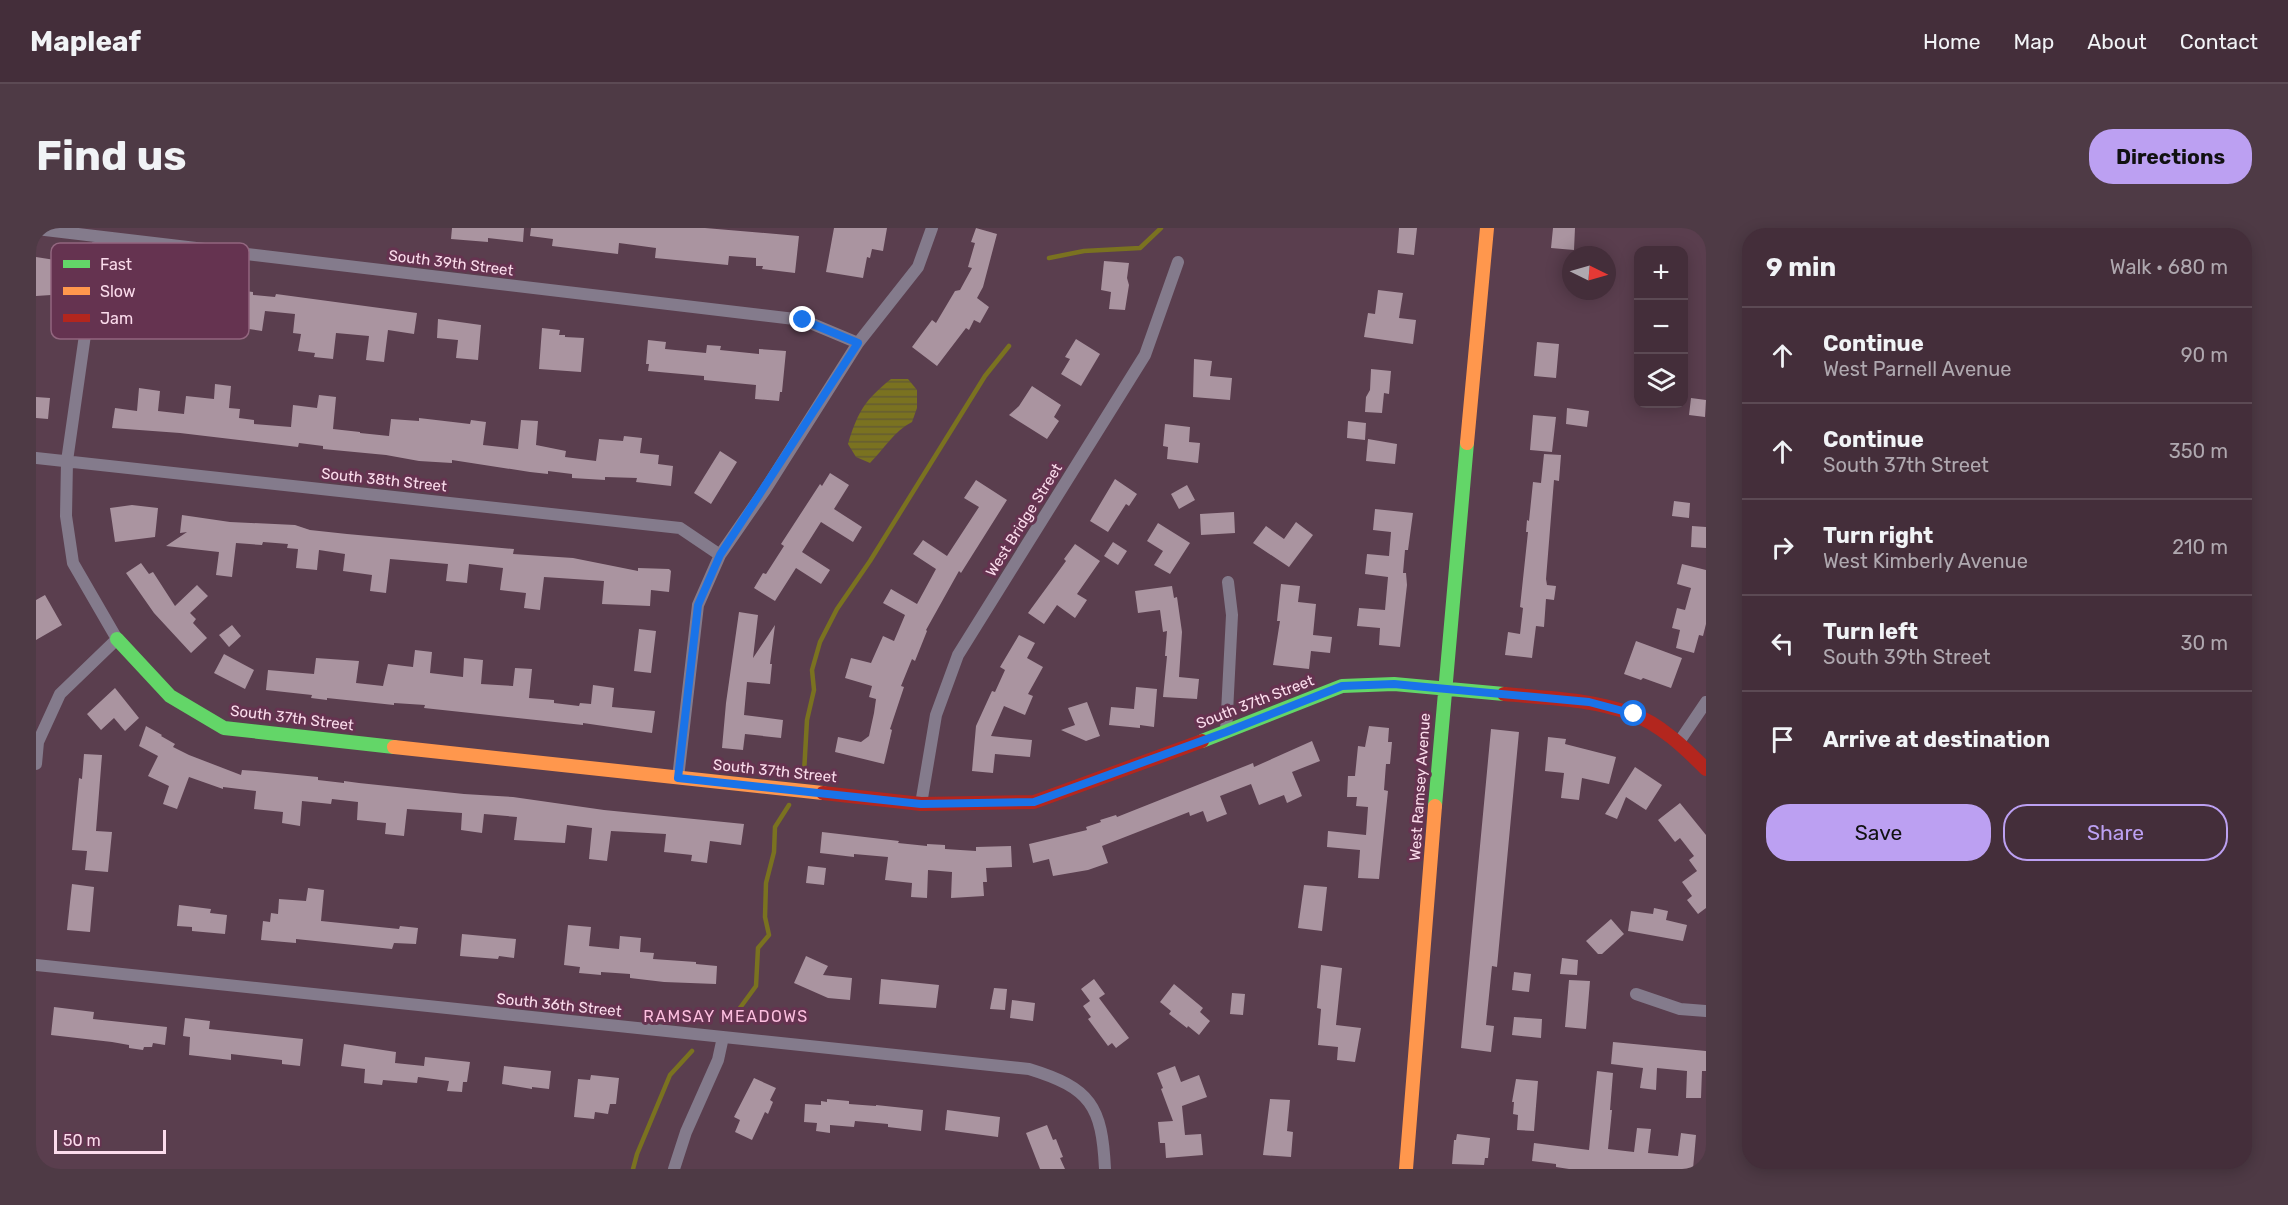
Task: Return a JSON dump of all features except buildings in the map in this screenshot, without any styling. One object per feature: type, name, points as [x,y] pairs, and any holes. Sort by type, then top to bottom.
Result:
[{"type":"street","points":[[678,778],[698,605],[720,555],[858,343],[918,267],[932,228]]},
{"type":"street","name":"West Ramsey Avenue","points":[[1406,1169],[1444,688],[1487,228]]},
{"type":"street","name":"South 39th Street","points":[[36,230],[150,243]]},
{"type":"street","points":[[98,243],[99,237]]},
{"type":"street","name":"South 39th Street","points":[[249,255],[803,320],[858,343]]},
{"type":"street","name":"West Bridge Street","points":[[921,804],[936,715],[958,656],[1145,355],[1178,262]]},
{"type":"street","points":[[36,764],[38,741],[60,694],[117,639],[73,563],[66,516],[67,461],[84,339]]},
{"type":"street","name":"South 38th Street","points":[[36,458],[680,528],[720,555]]},
{"type":"street","points":[[1226,732],[1232,615],[1228,582]]},
{"type":"street","name":"South 37th Street","points":[[117,639],[170,696],[224,728],[921,804],[1034,802],[1226,732],[1342,686],[1394,684],[1589,702],[1634,714],[1679,742],[1706,769]]},
{"type":"street","points":[[1679,742],[1706,702]]},
{"type":"street","name":"South 36th Street","points":[[36,964],[1029,1069],[1057,1077],[1080,1092],[1098,1114],[1104,1138],[1105,1169]]},
{"type":"street","points":[[1636,994],[1680,1010],[1706,1011]]},
{"type":"street","points":[[674,1169],[686,1132],[718,1060],[723,1037]]},
{"type":"shaded area","points":[[891,379],[908,379],[917,390],[917,408],[912,422],[894,435],[870,463],[856,457],[848,444],[855,423],[864,407]]},
{"type":"waterway","points":[[1049,258],[1084,251],[1140,248],[1161,228]]},
{"type":"waterway","points":[[804,773],[807,720],[814,690],[812,670],[820,642],[837,609],[870,561],[985,376],[1009,346]]},
{"type":"waterway","points":[[737,1012],[756,986],[758,948],[769,935],[765,917],[766,883],[774,852],[775,827],[789,805]]},
{"type":"waterway","points":[[633,1169],[670,1075],[692,1051]]},
{"type":"traffic: fast","points":[[1435,806],[1467,443]]},
{"type":"traffic: fast","points":[[117,639],[170,696],[224,728],[394,747]]},
{"type":"traffic: fast","points":[[1202,741],[1342,686],[1394,684],[1504,694]]},
{"type":"traffic: slow","points":[[1467,443],[1487,228]]},
{"type":"traffic: slow","points":[[394,747],[823,793]]},
{"type":"traffic: slow","points":[[1406,1169],[1435,806]]},
{"type":"traffic: jam","points":[[1504,694],[1585,702],[1632,714],[1662,730],[1706,769]]},
{"type":"traffic: jam","points":[[823,793],[921,804],[1034,802],[1202,741]]},
{"type":"district","name":"RAMSAY MEADOWS","points":[[726,1016]]},
{"type":"route","points":[[803,320],[858,343],[845,367],[765,490],[720,555],[698,605],[678,778],[921,804],[1034,802],[1226,732],[1342,686],[1394,684],[1589,702],[1634,714]]}]
